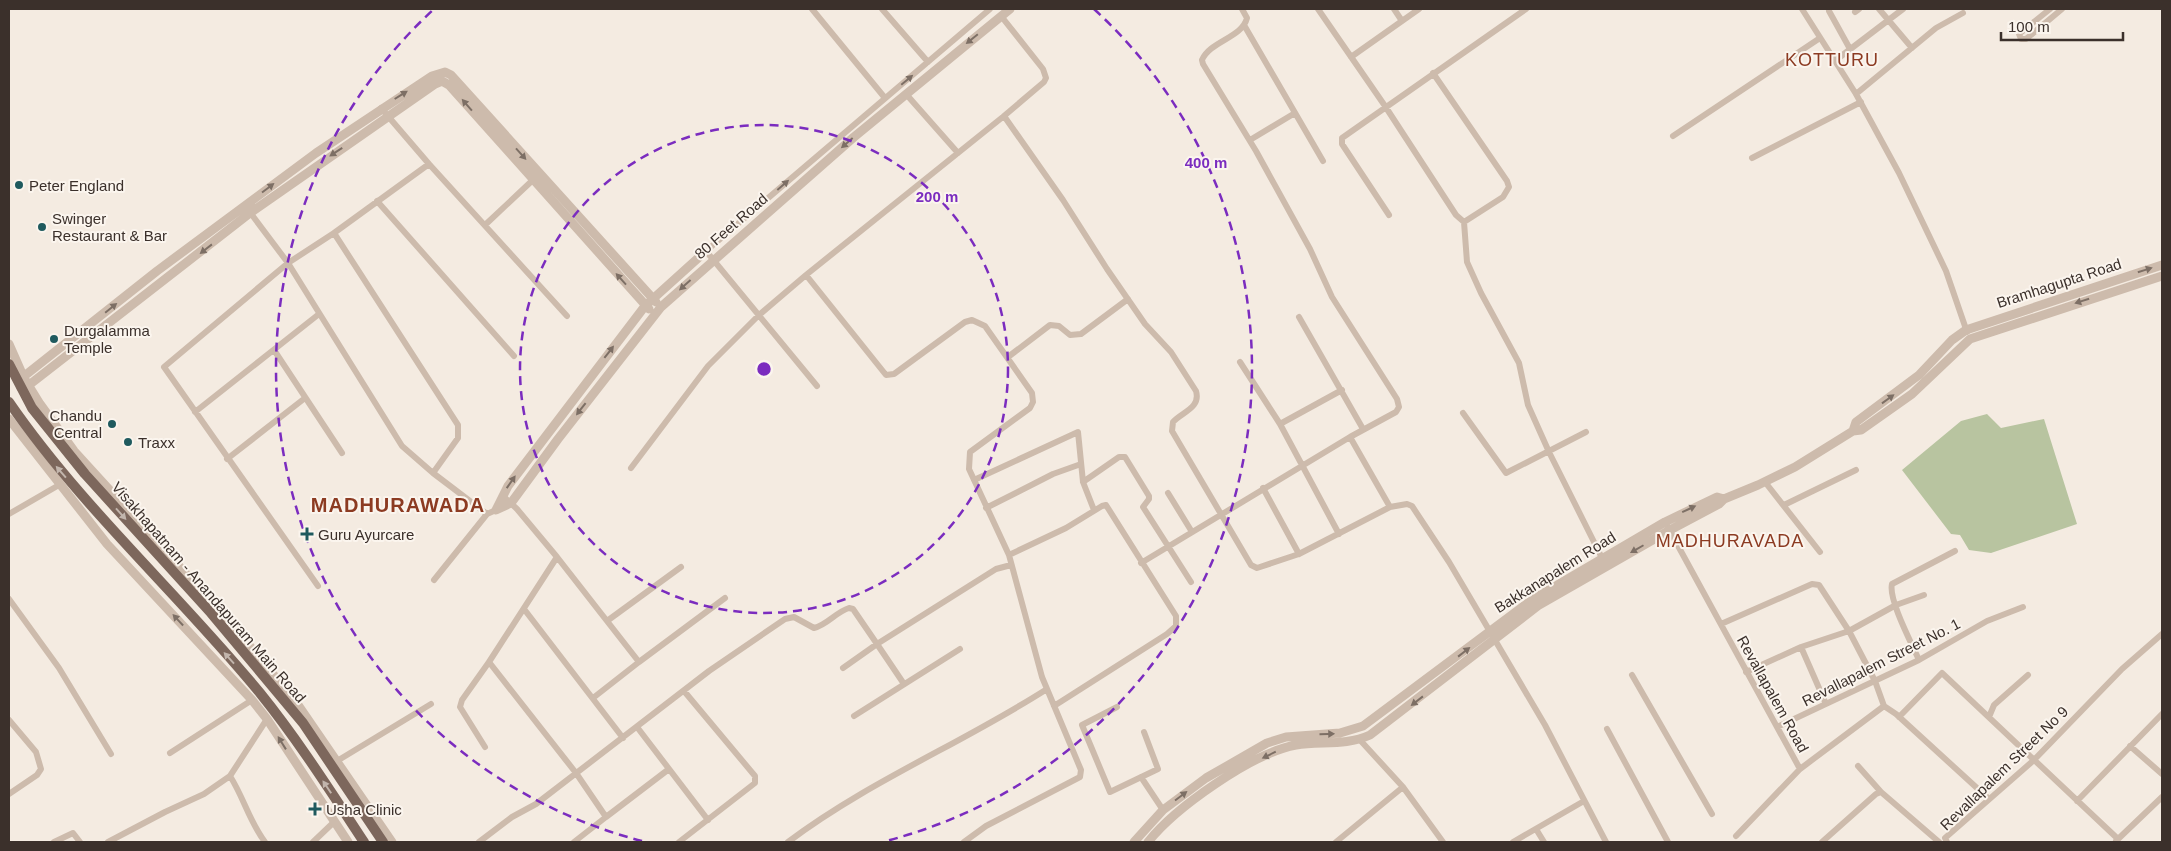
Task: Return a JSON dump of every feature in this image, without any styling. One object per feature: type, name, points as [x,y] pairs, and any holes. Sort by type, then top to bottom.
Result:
[{"type":"main road","name":"Visakhapatnam - Anandapuram Main Road","points":[[9,364],[23,383],[32,408],[85,474],[270,681],[303,723],[383,842]]},
{"type":"main road","name":"Visakhapatnam - Anandapuram Main Road","points":[[9,402],[62,473],[260,693],[293,737],[364,842]]},
{"type":"street","points":[[812,9],[885,98]]},
{"type":"street","points":[[882,9],[928,62]]},
{"type":"street","points":[[496,510],[513,479],[649,302],[706,251],[990,9]]},
{"type":"street","name":"80 Feet Road","points":[[511,504],[558,439],[661,307],[906,94],[1010,9]]},
{"type":"street","points":[[1141,563],[1263,488],[1363,429],[1396,412],[1399,408],[1397,399],[1332,297],[1310,248],[1250,140],[1202,60],[1207,52],[1244,26],[1247,18],[1242,9]]},
{"type":"street","points":[[1318,9],[1385,106],[1456,215],[1464,222],[1467,262],[1481,294],[1519,363],[1524,395],[1549,452],[1602,558]]},
{"type":"street","points":[[1394,9],[1402,21]]},
{"type":"street","points":[[1351,57],[1420,9]]},
{"type":"street","points":[[1389,215],[1341,141],[1344,135],[1526,9]]},
{"type":"street","points":[[1802,9],[1836,60],[1895,165],[1946,271],[1970,340]]},
{"type":"street","points":[[1879,9],[1912,48]]},
{"type":"street","points":[[1836,60],[1903,9]]},
{"type":"street","points":[[2050,9],[2019,34],[2021,39],[2026,39],[2062,9]]},
{"type":"street","points":[[1829,11],[1850,50]]},
{"type":"street","points":[[1856,94],[1944,23],[1963,13]]},
{"type":"street","points":[[631,468],[708,366],[759,315],[806,275],[958,154],[1046,78],[1043,69],[1001,16]]},
{"type":"street","points":[[1244,26],[1323,161]]},
{"type":"street","points":[[1672,136],[1820,38]]},
{"type":"street","points":[[247,209],[382,108],[437,73],[445,72],[451,75],[536,177]]},
{"type":"street","points":[[1433,73],[1507,181],[1509,187],[1503,197],[1464,222]]},
{"type":"street","points":[[23,383],[157,271],[435,84],[445,82],[536,177],[649,302],[654,315]]},
{"type":"street","points":[[906,94],[958,154]]},
{"type":"street","points":[[1752,158],[1861,102]]},
{"type":"street","points":[[382,108],[429,164],[567,316]]},
{"type":"street","points":[[1250,140],[1295,113]]},
{"type":"street","points":[[1004,116],[1063,200],[1145,324],[1171,352],[1196,391],[1197,396],[1194,406],[1175,419],[1171,426],[1219,515],[1251,565],[1257,568],[1299,554],[1390,507],[1407,504],[1416,509],[1545,725],[1606,842]]},
{"type":"street","points":[[318,586],[164,367],[288,263],[334,233],[429,164]]},
{"type":"street","points":[[485,225],[536,177]]},
{"type":"street","points":[[377,201],[514,356]]},
{"type":"street","points":[[247,209],[288,263],[402,446],[433,473],[487,514]]},
{"type":"street","points":[[334,233],[458,425],[458,438],[433,473]]},
{"type":"street","points":[[706,251],[817,386]]},
{"type":"street","name":"Bramhagupta Road","points":[[1966,330],[2162,265]]},
{"type":"street","points":[[806,275],[886,376],[894,374],[965,322],[972,320],[985,326],[1008,356],[1032,393],[1033,402],[1030,408],[970,452],[969,469],[1009,555],[1047,689],[1081,770],[1080,777],[986,826],[964,842]]},
{"type":"street","name":"Bramhagupta Road","points":[[1970,340],[2162,276]]},
{"type":"street","points":[[1008,356],[1050,325],[1059,326],[1070,336],[1080,334],[1128,299]]},
{"type":"street","points":[[649,302],[661,307]]},
{"type":"street","points":[[195,412],[319,314]]},
{"type":"street","points":[[1300,317],[1363,429]]},
{"type":"street","points":[[1853,431],[1856,422],[1919,375],[1952,340],[1966,330]]},
{"type":"street","name":"Bakkanapalem Road","points":[[1134,842],[1163,810],[1206,778],[1267,743],[1299,735],[1340,733],[1364,726],[1489,632],[1515,610],[1602,558],[1667,526],[1717,497],[1724,499],[1765,482],[1853,431],[1861,430],[1912,394],[1970,340]]},
{"type":"street","points":[[9,344],[23,383],[74,451],[229,621],[296,702],[392,842]]},
{"type":"street","points":[[274,350],[342,453]]},
{"type":"street","points":[[1240,362],[1304,464],[1339,534]]},
{"type":"street","points":[[1280,424],[1342,390]]},
{"type":"street","points":[[227,459],[305,398]]},
{"type":"street","points":[[1463,413],[1506,473],[1586,432]]},
{"type":"street","points":[[9,419],[59,486],[107,544],[252,700],[267,719],[348,842]]},
{"type":"street","points":[[974,480],[1075,431],[1078,432],[1080,437],[1082,482],[1094,510]]},
{"type":"street","points":[[1350,437],[1390,507]]},
{"type":"street","points":[[1082,482],[1119,457],[1126,457],[1148,496],[1143,507],[1191,582]]},
{"type":"street","points":[[986,508],[1053,474],[1081,464]]},
{"type":"street","points":[[1784,505],[1856,470]]},
{"type":"street","points":[[1765,482],[1820,552]]},
{"type":"street","points":[[9,514],[59,486]]},
{"type":"street","points":[[1263,488],[1299,554]]},
{"type":"street","points":[[1168,493],[1192,532]]},
{"type":"street","points":[[503,496],[557,557],[639,662]]},
{"type":"street","points":[[434,580],[487,514],[511,504]]},
{"type":"street","points":[[1009,555],[1066,528],[1094,510],[1106,506],[1176,616],[1176,626],[1167,634],[1054,706]]},
{"type":"street","points":[[1148,842],[1161,826],[1185,805],[1233,774],[1270,754],[1296,745],[1360,740],[1383,727],[1539,605],[1667,526]]},
{"type":"street","name":"Revallapalem Road","points":[[1667,526],[1800,769],[1884,706]]},
{"type":"street","points":[[1918,660],[1890,588],[1892,584],[1955,551]]},
{"type":"street","points":[[485,747],[460,707],[462,700],[557,557]]},
{"type":"street","points":[[843,668],[877,644],[996,569],[1011,565]]},
{"type":"street","points":[[607,621],[681,567]]},
{"type":"street","points":[[1721,624],[1812,584],[1819,585],[1849,631],[1874,681],[1884,706],[1899,717],[1989,799]]},
{"type":"street","points":[[1746,672],[1801,648],[1849,631],[1896,605],[1924,595]]},
{"type":"street","points":[[593,698],[725,598]]},
{"type":"street","points":[[9,599],[59,668],[111,754]]},
{"type":"street","name":"Revallapalem Street No. 1","points":[[1777,727],[1918,660],[1987,621],[2023,607]]},
{"type":"street","points":[[479,842],[512,817],[536,804],[684,691],[785,619],[794,617],[814,628],[820,627],[839,612],[849,608],[853,610],[904,684]]},
{"type":"street","points":[[524,609],[623,738]]},
{"type":"street","name":"Revallapalem Street No 9","points":[[1947,842],[1945,838],[2034,760],[2122,669],[2162,634]]},
{"type":"street","points":[[1801,648],[1826,704]]},
{"type":"street","points":[[854,716],[960,649]]},
{"type":"street","points":[[489,662],[576,772],[606,818]]},
{"type":"street","points":[[1899,717],[1942,673],[2077,801],[2116,841],[2162,797]]},
{"type":"street","points":[[1632,675],[1712,814]]},
{"type":"street","points":[[1989,717],[1994,705],[2028,675]]},
{"type":"street","points":[[788,842],[827,813],[872,786],[965,739],[1047,689]]},
{"type":"street","points":[[679,842],[755,783],[755,776],[684,691]]},
{"type":"street","points":[[170,753],[252,700]]},
{"type":"street","points":[[337,761],[431,704]]},
{"type":"street","points":[[1118,708],[1082,724],[1110,792],[1158,769],[1144,732]]},
{"type":"street","points":[[2077,801],[2162,714]]},
{"type":"street","points":[[108,842],[164,812],[204,794],[230,776],[267,719]]},
{"type":"street","points":[[9,720],[36,752],[41,769],[38,775],[9,794]]},
{"type":"street","points":[[636,727],[708,820]]},
{"type":"street","points":[[1607,729],[1668,842]]},
{"type":"street","points":[[1360,740],[1403,787],[1443,842]]},
{"type":"street","points":[[2130,746],[2162,774]]},
{"type":"street","points":[[1858,766],[1881,792],[1939,842]]},
{"type":"street","points":[[574,842],[669,769]]},
{"type":"street","points":[[1736,836],[1800,769]]},
{"type":"street","points":[[230,776],[240,794],[248,816],[265,842]]},
{"type":"street","points":[[1141,777],[1163,810]]},
{"type":"street","points":[[1336,842],[1403,787]]},
{"type":"street","points":[[1822,842],[1876,794],[1881,792]]},
{"type":"street","points":[[1513,842],[1584,801]]},
{"type":"street","points":[[313,842],[334,822]]},
{"type":"street","points":[[1536,828],[1544,842]]},
{"type":"street","points":[[54,842],[73,833],[80,842]]},
{"type":"green space","points":[[1987,414],[2001,428],[2044,419],[2077,524],[1991,553],[1969,550],[1960,535],[1951,534],[1902,470],[1961,421]]},
{"type":"place","name":"Peter England","points":[[19,185]]},
{"type":"place","name":"Swinger Restaurant & Bar","points":[[42,227]]},
{"type":"place","name":"Durgalamma Temple","points":[[54,339]]},
{"type":"place","name":"Chandu Central","points":[[112,424]]},
{"type":"place","name":"Traxx","points":[[128,442]]},
{"type":"place","name":"Guru Ayurcare","points":[[307,534]]},
{"type":"place","name":"Usha Clinic","points":[[315,809]]},
{"type":"district","name":"KOTTURU","points":[[1832,60]]},
{"type":"district","name":"MADHURAWADA","points":[[398,505]]},
{"type":"district","name":"MADHURAVADA","points":[[1730,541]]}]
